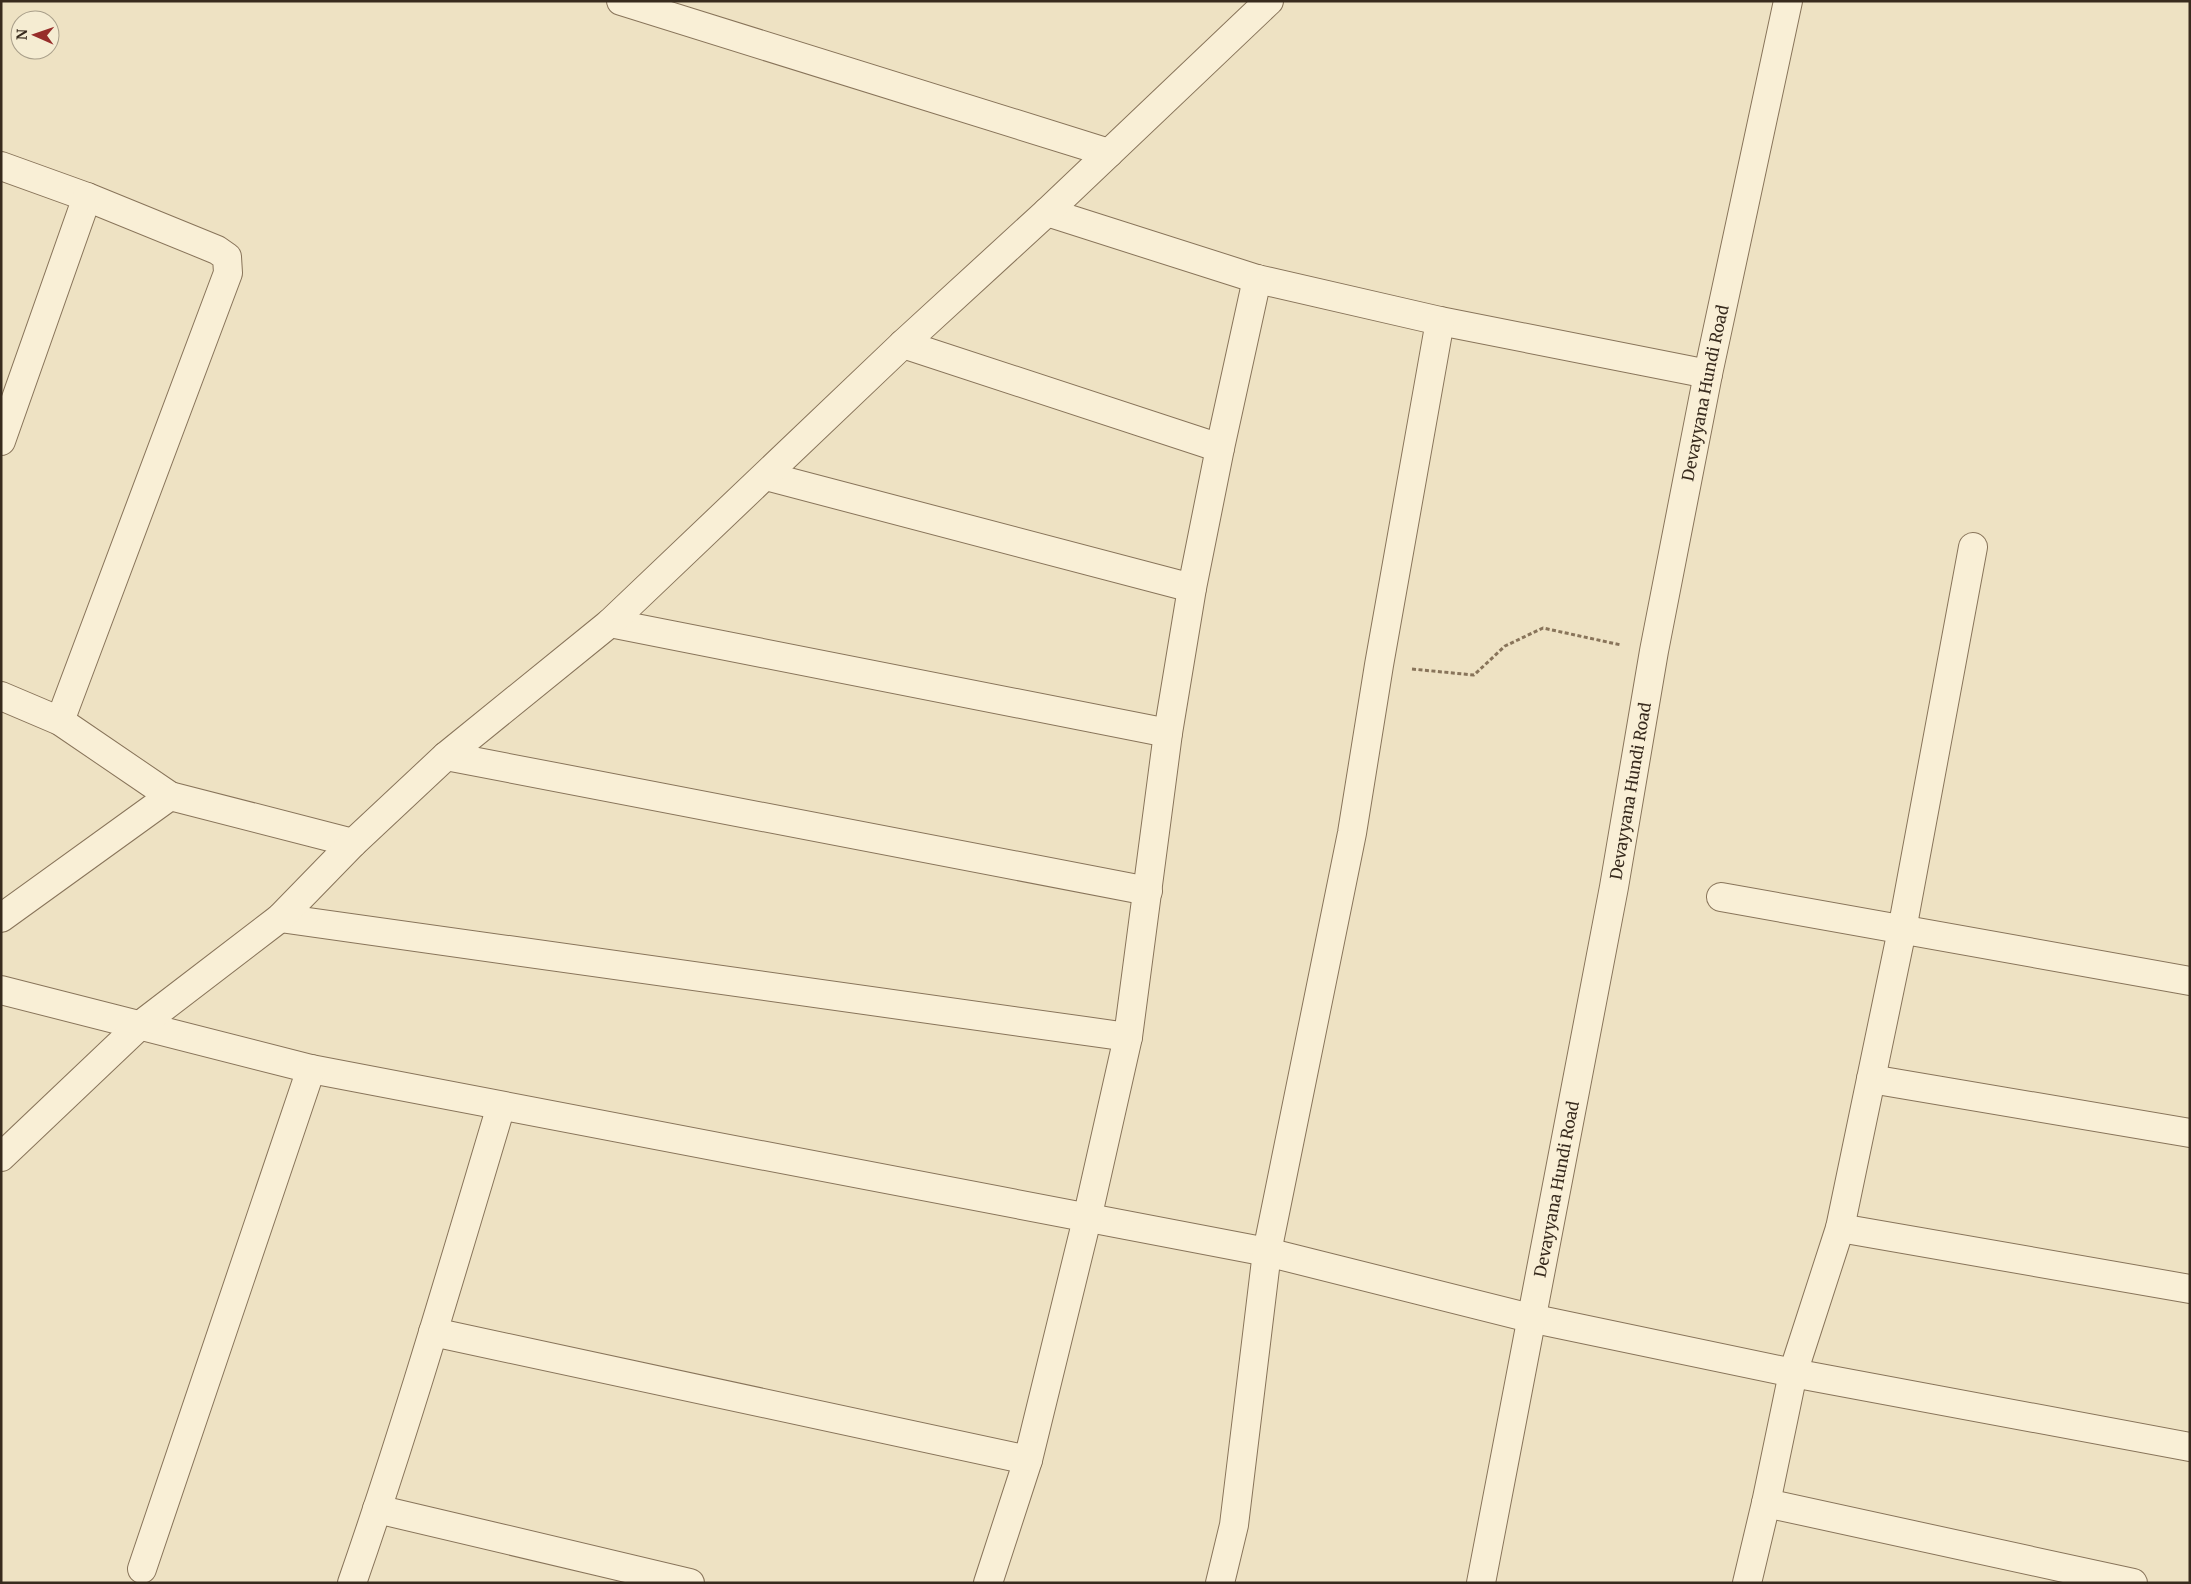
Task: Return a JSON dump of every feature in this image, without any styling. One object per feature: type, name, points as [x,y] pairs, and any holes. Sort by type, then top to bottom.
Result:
[{"type":"street","points":[[620,1],[1109,153]]},
{"type":"street","points":[[1,1157],[139,1026],[280,918],[353,842],[446,756],[610,623],[903,344],[1047,212],[1269,1]]},
{"type":"street","name":"Devayyana Hundi Road","points":[[1481,1583],[1530,1318],[1614,887],[1654,651],[1708,374],[1788,1]]},
{"type":"street","points":[[1,166],[87,197],[216,250],[227,257],[228,273],[60,721]]},
{"type":"street","points":[[1,441],[87,197]]},
{"type":"street","points":[[1047,212],[1258,280],[1440,321],[1708,374]]},
{"type":"street","points":[[988,1583],[1028,1460],[1087,1219],[1128,1037],[1168,733],[1192,588],[1220,448],[1258,280]]},
{"type":"street","points":[[1220,1583],[1234,1525],[1268,1252],[1352,833],[1379,665],[1440,321]]},
{"type":"street","points":[[903,344],[1220,448]]},
{"type":"street","points":[[766,476],[1192,588]]},
{"type":"street","points":[[1746,1583],[1766,1503],[1793,1373],[1840,1228],[1902,930],[1973,547]]},
{"type":"street","points":[[610,623],[1168,733]]},
{"type":"street","points":[[1,696],[60,721],[170,796],[353,842]]},
{"type":"street","points":[[446,756],[1148,891]]},
{"type":"street","points":[[1,918],[170,796]]},
{"type":"street","points":[[1722,897],[2190,981]]},
{"type":"street","points":[[280,918],[1128,1037]]},
{"type":"street","points":[[1,990],[311,1069],[1087,1219],[1268,1252],[1530,1318],[1793,1373],[2190,1448]]},
{"type":"street","points":[[142,1569],[311,1069]]},
{"type":"street","points":[[1871,1079],[2190,1133]]},
{"type":"street","points":[[352,1583],[434,1332],[501,1106]]},
{"type":"street","points":[[1840,1228],[2190,1289]]},
{"type":"street","points":[[434,1332],[1028,1460]]},
{"type":"street","points":[[1766,1503],[2133,1583]]},
{"type":"street","points":[[377,1510],[690,1583]]},
{"type":"path","points":[[1379,665],[1474,675],[1506,646],[1543,628],[1654,651]]}]
